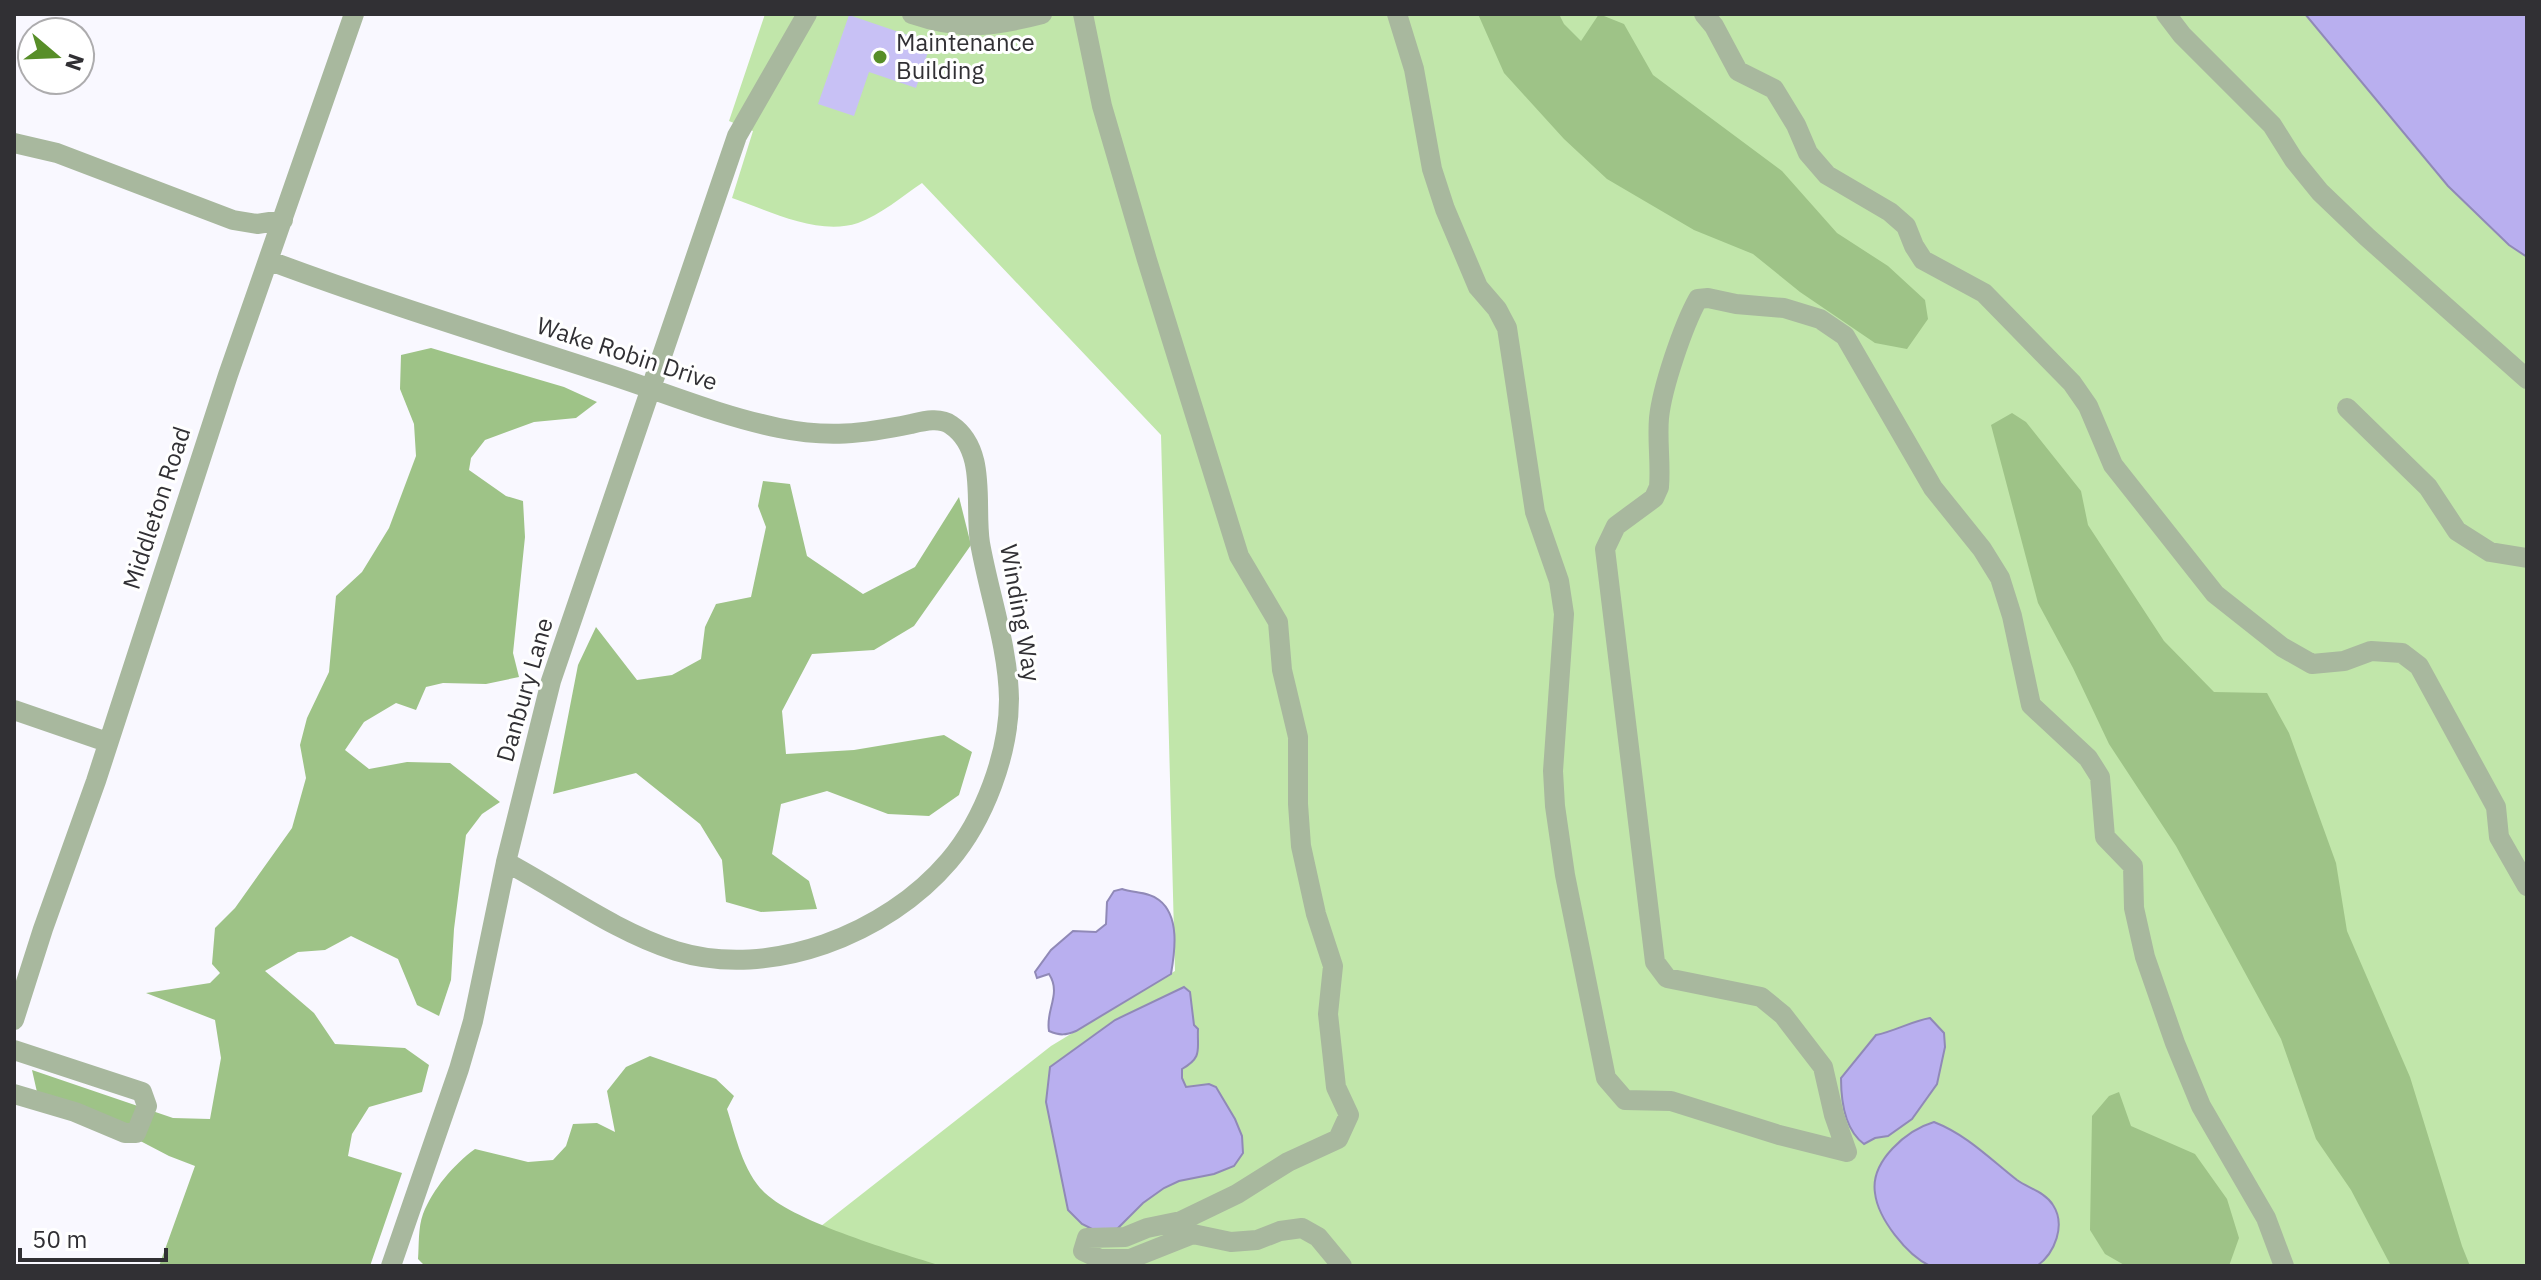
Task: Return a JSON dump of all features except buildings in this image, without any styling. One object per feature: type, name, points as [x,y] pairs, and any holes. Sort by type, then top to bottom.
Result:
[{"type":"street","name":"Middleton Road","points":[[14,1020],[228,375],[354,14]]},
{"type":"street","name":"Danbury Lane","points":[[391,1266],[473,1021],[506,862],[551,681],[737,136],[807,14]]},
{"type":"street","points":[[912,14],[941,24],[991,26],[1042,14]]},
{"type":"street","points":[[1083,14],[1102,106],[1239,556],[1278,622],[1282,670],[1298,737],[1301,846],[1316,914],[1333,966],[1328,1014],[1336,1087],[1349,1115],[1338,1139],[1288,1162],[1237,1194],[1181,1221],[1147,1228],[1125,1237],[1087,1238],[1083,1251],[1100,1259],[1130,1259],[1193,1234],[1231,1242],[1257,1240],[1280,1231],[1302,1228],[1318,1237],[1342,1266]]},
{"type":"street","points":[[1397,14],[1414,69],[1432,169],[1445,209],[1478,287],[1507,328],[1535,512],[1559,581],[1564,614],[1553,771],[1555,806],[1565,875],[1606,1078],[1625,1100],[1671,1101],[1779,1135],[1847,1152],[1834,1115],[1823,1067],[1783,1015],[1761,997],[1667,978],[1655,962],[1605,549],[1616,526],[1654,498],[1659,487],[1659,417],[1688,317],[1698,299],[1784,308],[1820,319],[1845,336],[1933,488],[1982,549],[2000,578],[2012,616],[2031,705],[2088,758],[2100,777],[2105,837],[2133,866],[2134,908],[2145,957],[2175,1043],[2201,1106],[2266,1218],[2284,1266]]},
{"type":"street","points":[[1704,14],[1714,26],[1738,71],[1774,89],[1796,125],[1808,153],[1827,175],[1890,212],[1906,226],[1923,260],[1984,293],[2072,383],[2088,406],[2113,465],[2215,594],[2282,647],[2312,664],[2344,661],[2371,651],[2402,653],[2419,666],[2496,807],[2499,837],[2527,886]]},
{"type":"street","points":[[2166,14],[2182,35],[2272,125],[2294,160],[2320,192],[2527,379]]},
{"type":"street","points":[[14,143],[57,153],[233,220],[257,224],[283,220]]},
{"type":"street","name":"Wake Robin Drive","points":[[270,261],[342,288],[742,420],[805,433],[838,436],[871,433],[930,420],[950,423],[967,443]]},
{"type":"street","points":[[2347,408],[2421,480],[2457,531],[2490,552],[2527,558]]},
{"type":"street","name":"Winding Way","points":[[506,862],[627,931],[678,952],[711,958],[747,959],[816,948],[863,928],[920,890],[949,861],[968,834],[987,795],[1003,747],[1009,700],[1003,649],[980,539],[976,466],[967,443]]},
{"type":"street","points":[[14,710],[107,742]]},
{"type":"street","points":[[14,1050],[142,1092],[147,1106],[136,1133],[125,1133],[75,1112],[14,1094]]},
{"type":"green space","points":[[765,14],[2527,14],[2527,1266],[855,1266],[816,1230],[1051,1046],[1175,971],[1161,435],[922,183],[875,215],[843,226],[794,220],[732,198],[753,131],[729,121]]},
{"type":"green space","points":[[1478,14],[1559,14],[1564,24],[1581,41],[1599,14],[1624,24],[1653,75],[1782,171],[1837,233],[1888,266],[1925,300],[1928,319],[1907,349],[1875,343],[1800,292],[1753,254],[1694,230],[1607,179],[1564,139],[1504,73]]},
{"type":"green space","points":[[431,348],[564,387],[597,402],[576,418],[534,422],[485,440],[471,458],[469,470],[506,496],[523,501],[525,537],[513,653],[519,677],[486,684],[443,683],[426,687],[416,710],[396,703],[364,722],[345,750],[369,769],[407,762],[450,763],[500,802],[482,814],[466,835],[451,980],[439,1016],[417,1005],[398,959],[351,936],[325,950],[298,952],[265,971],[314,1013],[335,1044],[405,1048],[429,1065],[422,1092],[369,1107],[352,1134],[348,1156],[402,1173],[370,1266],[159,1266],[195,1166],[125,1133],[39,1101],[32,1070],[173,1118],[210,1119],[221,1058],[215,1020],[146,993],[210,983],[220,973],[212,964],[215,928],[235,908],[292,828],[306,778],[300,745],[307,718],[329,672],[336,596],[362,572],[389,528],[416,456],[414,424],[400,389],[401,355]]},
{"type":"green space","points":[[2012,413],[2026,422],[2081,491],[2088,525],[2164,641],[2214,692],[2267,693],[2289,733],[2336,863],[2347,931],[2410,1077],[2470,1266],[2391,1266],[2351,1190],[2316,1139],[2281,1039],[2176,846],[2109,744],[2038,603],[1991,425]]},
{"type":"green space","points":[[763,481],[790,484],[807,556],[863,594],[915,567],[959,497],[971,545],[914,626],[874,650],[812,654],[782,711],[786,754],[854,750],[944,735],[972,752],[959,795],[929,816],[888,814],[827,791],[781,804],[772,854],[809,881],[817,909],[761,912],[726,902],[722,860],[700,824],[636,773],[553,794],[578,665],[596,627],[637,680],[672,675],[701,659],[705,627],[716,604],[751,597],[766,527],[758,506]]},
{"type":"green space","points":[[650,1056],[716,1079],[734,1096],[727,1109],[746,1165],[757,1185],[780,1204],[849,1236],[942,1266],[425,1266],[418,1259],[420,1225],[427,1205],[444,1178],[467,1155],[475,1149],[528,1162],[553,1160],[566,1146],[573,1124],[597,1123],[615,1132],[607,1091],[626,1067]]},
{"type":"green space","points":[[2119,1092],[2131,1126],[2195,1154],[2227,1199],[2239,1238],[2229,1266],[2126,1266],[2105,1254],[2090,1230],[2092,1116],[2109,1096]]},
{"type":"shaded area","points":[[2305,14],[2527,14],[2527,257],[2509,245],[2448,186]]},
{"type":"shaded area","points":[[1122,889],[1151,895],[1166,907],[1174,934],[1171,974],[1076,1031],[1056,1034],[1049,1031],[1053,981],[1049,974],[1037,978],[1035,972],[1051,950],[1073,931],[1096,932],[1106,924],[1107,902],[1114,891]]},
{"type":"shaded area","points":[[1184,987],[1190,992],[1194,1025],[1198,1029],[1198,1048],[1193,1061],[1182,1069],[1182,1078],[1186,1087],[1209,1084],[1216,1087],[1242,1136],[1243,1153],[1234,1166],[1164,1188],[1143,1203],[1117,1229],[1098,1232],[1082,1224],[1068,1210],[1046,1102],[1050,1067],[1115,1020]]},
{"type":"shaded area","points":[[1930,1018],[1944,1033],[1945,1047],[1937,1084],[1912,1119],[1888,1136],[1864,1144],[1848,1123],[1841,1078],[1876,1035]]},
{"type":"shaded area","points":[[1934,1122],[1967,1140],[2053,1205],[2059,1221],[2057,1238],[2049,1254],[2037,1266],[1930,1266],[1912,1254],[1895,1235],[1877,1203],[1875,1181],[1878,1170],[1892,1148],[1913,1132]]},
{"type":"place","name":"Maintenance Building","points":[[880,57]]}]
